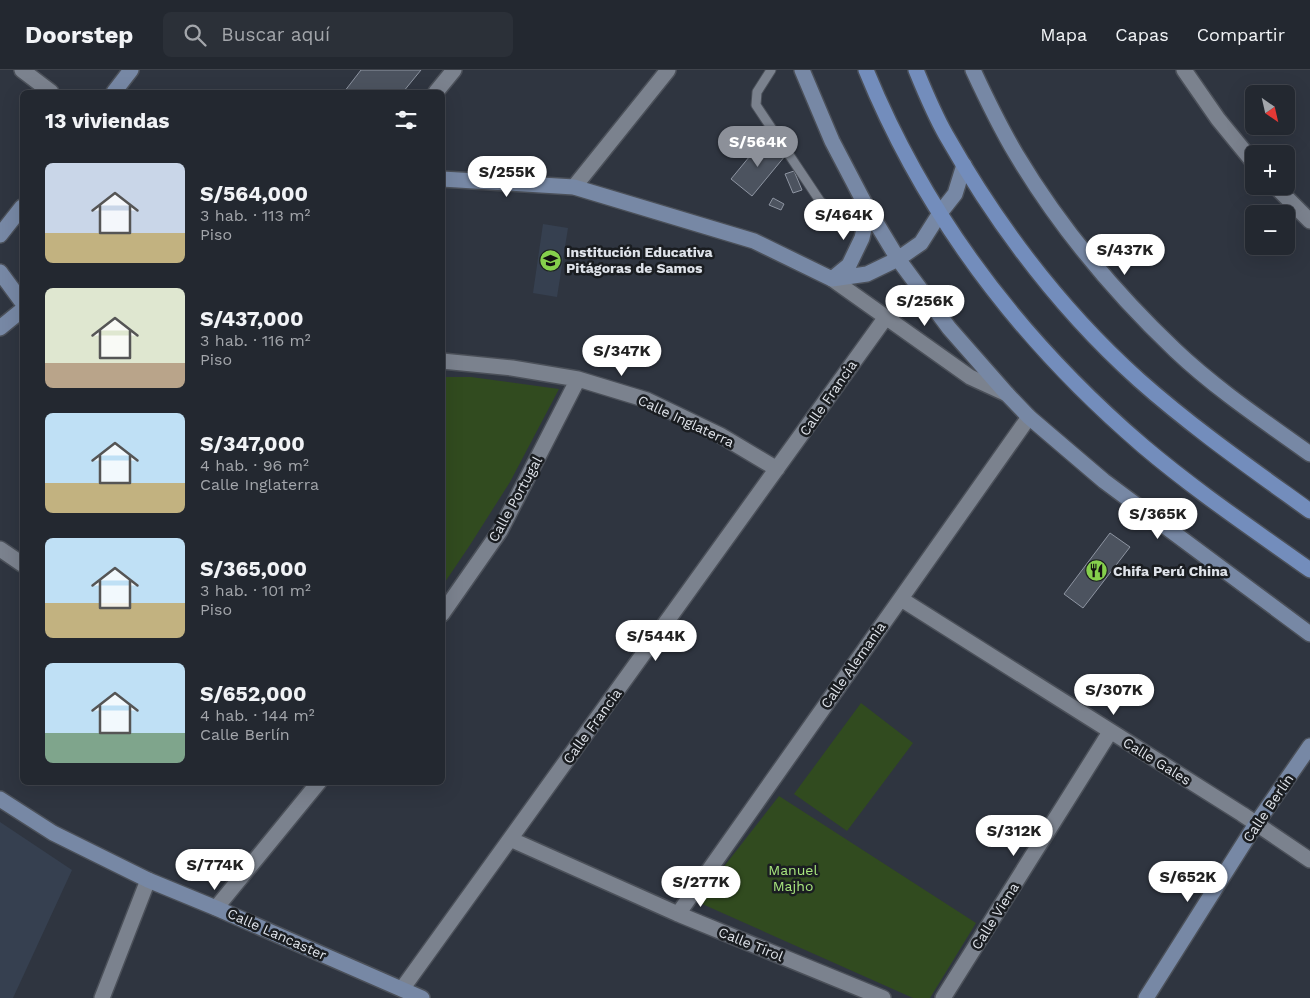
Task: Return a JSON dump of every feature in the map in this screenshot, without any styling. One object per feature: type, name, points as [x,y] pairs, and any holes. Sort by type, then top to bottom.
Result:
[{"type":"main road","points":[[866,70],[892,130],[940,213],[994,292],[1024,329],[1103,411],[1145,448],[1310,570]]},
{"type":"main road","points":[[916,70],[945,134],[998,218],[1072,312],[1104,347],[1174,410],[1310,511]]},
{"type":"street","points":[[22,70],[47,90]]},
{"type":"street","points":[[116,90],[131,70]]},
{"type":"street","points":[[438,90],[454,70]]},
{"type":"street","points":[[574,187],[668,70]]},
{"type":"street","points":[[802,70],[832,141],[867,208],[898,260],[949,328],[1007,394],[1029,417],[1104,481],[1310,634]]},
{"type":"street","points":[[973,70],[1016,154],[1067,229],[1103,274],[1136,311],[1177,351],[1238,402],[1310,454]]},
{"type":"street","points":[[1184,70],[1218,119],[1245,152]]},
{"type":"street","points":[[832,279],[866,274],[898,260],[921,243],[955,194],[964,165]]},
{"type":"street","points":[[445,179],[574,187],[754,240],[832,279],[970,376],[1007,394]]},
{"type":"street","points":[[1284,195],[1310,221]]},
{"type":"street","points":[[832,279],[849,265],[862,238],[867,208]]},
{"type":"street","points":[[0,235],[20,210]]},
{"type":"street","points":[[0,272],[20,299]]},
{"type":"street","points":[[0,328],[20,312]]},
{"type":"street","name":"Calle Francia","points":[[402,990],[886,317]]},
{"type":"street","name":"Calle Inglaterra","points":[[445,361],[512,368],[578,379],[647,400],[720,435],[777,469]]},
{"type":"street","name":"Calle Portugal","points":[[445,610],[500,531],[578,379]]},
{"type":"street","name":"Calle Alemania","points":[[678,914],[1029,417]]},
{"type":"street","points":[[0,549],[20,561]]},
{"type":"street","name":"Calle Gales","points":[[900,599],[1310,860]]},
{"type":"street","name":"Calle Viena","points":[[944,998],[1110,732]]},
{"type":"street","name":"Calle Berlín","points":[[1146,998],[1256,824],[1310,746]]},
{"type":"street","points":[[216,908],[317,785]]},
{"type":"street","name":"Calle Lancaster","points":[[0,799],[53,833],[148,880],[422,998]]},
{"type":"street","name":"Calle Tirol","points":[[510,839],[678,914],[883,998]]},
{"type":"street","points":[[102,998],[148,880]]},
{"type":"lane","points":[[771,70],[757,92],[756,105],[820,201],[825,205],[867,208]]},
{"type":"shaded area","name":"Institución Educativa Pitágoras de Samos","points":[[543,224],[568,228],[557,297],[533,293]]},
{"type":"shaded area","points":[[0,822],[72,870],[13,998],[0,998]]},
{"type":"green space","points":[[445,377],[471,377],[559,389],[510,482],[445,582]]},
{"type":"green space","points":[[861,703],[913,743],[847,831],[794,794]]},
{"type":"green space","name":"Manuel Majho","points":[[779,796],[976,923],[930,998],[913,998],[700,903],[701,896]]},
{"type":"building","points":[[361,70],[421,70],[405,90],[346,90]]},
{"type":"building","points":[[764,139],[785,156],[752,196],[731,179]]},
{"type":"building","points":[[794,171],[802,190],[793,193],[785,174]]},
{"type":"building","points":[[773,198],[784,204],[781,210],[769,205]]},
{"type":"building","name":"Chifa Perú China","points":[[1110,533],[1130,547],[1083,608],[1064,594]]},
{"type":"place","name":"Institución Educativa Pitágoras de Samos","points":[[550,260]]},
{"type":"place","name":"Chifa Perú China","points":[[1097,571]]}]
